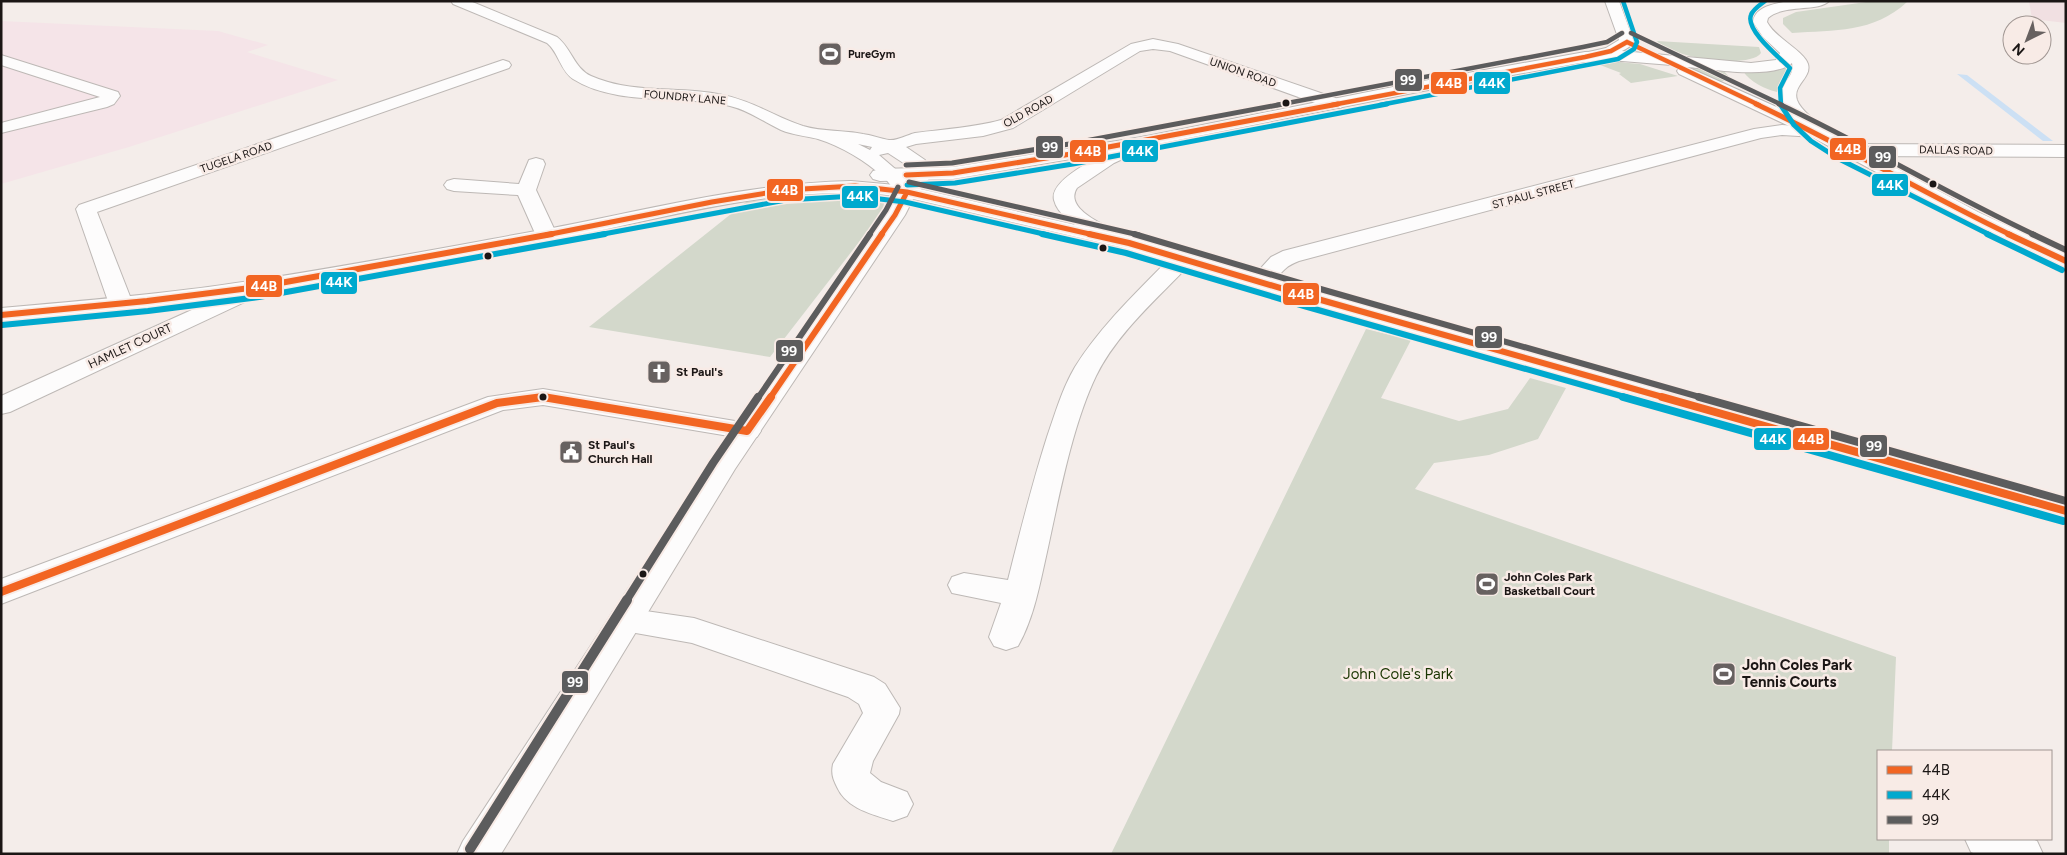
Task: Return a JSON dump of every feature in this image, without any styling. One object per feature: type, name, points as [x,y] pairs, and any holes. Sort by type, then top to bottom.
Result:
[{"type":"street","name":"FOUNDRY LANE","points":[[458,1],[552,40],[562,49],[572,72],[593,82],[632,91],[731,101],[796,129],[825,136],[857,138],[888,146],[904,154],[919,165],[922,174]]},
{"type":"street","points":[[1612,1],[1628,42],[1816,132],[1846,150],[1971,216],[2066,261]]},
{"type":"street","points":[[1816,132],[1796,112],[1789,99],[1789,89],[1799,74],[1801,66],[1799,60],[1788,52],[1762,26],[1760,16],[1770,9],[1781,6],[1822,1]]},
{"type":"street","points":[[899,184],[922,174],[953,173],[1148,141],[1584,57],[1611,50],[1628,42]]},
{"type":"street","name":"UNION ROAD","points":[[1149,44],[1173,47],[1335,104]]},
{"type":"street","name":"OLD ROAD","points":[[866,155],[914,138],[983,131],[1007,124],[1136,47],[1149,44]]},
{"type":"street","points":[[1584,57],[1614,56],[1661,59],[1728,68],[1758,68],[1783,63],[1787,59],[1788,52]]},
{"type":"street","points":[[1,60],[112,96],[101,103],[1,128]]},
{"type":"street","name":"TUGELA ROAD","points":[[121,304],[86,208],[481,73],[502,72]]},
{"type":"street","name":"ST PAUL STREET","points":[[1260,281],[1279,262],[1290,256],[1760,133],[1782,130],[1816,132]]},
{"type":"street","points":[[825,136],[853,147],[866,155],[899,184]]},
{"type":"street","points":[[1129,243],[1078,219],[1067,207],[1064,201],[1064,193],[1070,184],[1092,168],[1116,154],[1148,141]]},
{"type":"street","name":"DALLAS ROAD","points":[[1846,150],[2066,151]]},
{"type":"street","points":[[536,164],[526,190],[546,236]]},
{"type":"street","points":[[1,315],[121,304],[258,287],[546,236],[712,202],[785,190],[899,184],[1183,258],[1307,296],[2066,511]]},
{"type":"street","points":[[478,854],[747,430],[896,215],[899,184]]},
{"type":"street","points":[[454,185],[526,190]]},
{"type":"street","points":[[1006,637],[1021,594],[1046,485],[1076,392],[1093,358],[1183,258]]},
{"type":"street","name":"HAMLET COURT","points":[[1,406],[258,287]]},
{"type":"street","points":[[1,592],[497,403],[543,397],[747,430]]},
{"type":"street","points":[[964,585],[1021,594]]},
{"type":"street","points":[[625,620],[680,627],[712,636],[861,687],[872,694],[882,708],[881,714],[851,768],[851,778],[863,792],[893,804]]},
{"type":"street","points":[[1987,840],[2022,854]]},
{"type":"shaded area","points":[[2029,1],[2066,1],[2066,23],[2052,21],[2052,15],[2031,15]]},
{"type":"shaded area","points":[[1,21],[218,31],[268,45],[247,52],[338,80],[129,147],[1,184]]},
{"type":"green space","points":[[1873,1],[1907,2],[1881,20],[1853,28],[1792,33],[1783,24],[1783,18],[1796,12]]},
{"type":"green space","points":[[1657,41],[1759,47],[1761,53],[1754,58],[1741,61],[1726,61],[1676,52],[1664,47]]},
{"type":"green space","points":[[1606,61],[1640,64],[1678,76],[1631,83],[1619,74],[1621,73],[1595,63]]},
{"type":"green space","points":[[1692,66],[1723,70],[1731,79],[1720,82],[1688,68]]},
{"type":"green space","points":[[1790,69],[1779,85],[1777,92],[1758,84],[1743,71],[1770,71]]},
{"type":"green space","points":[[841,191],[875,196],[884,203],[883,211],[770,357],[589,327],[746,202]]},
{"type":"green space","name":"John Cole's Park","points":[[1366,329],[1411,340],[1381,398],[1459,421],[1508,409],[1530,378],[1566,388],[1538,439],[1489,455],[1434,463],[1415,489],[1896,657],[1892,750],[1877,750],[1877,840],[1889,840],[1889,854],[1111,854]]},
{"type":"water","points":[[1957,74],[1967,75],[2053,141],[2043,141]]},
{"type":"transit line","name":"44K","points":[[907,185],[955,183],[1073,164],[1618,59],[1634,49],[1637,42],[1623,1]]},
{"type":"transit line","name":"44K","points":[[1765,1],[1751,14],[1750,19],[1754,32],[1790,68],[1780,88],[1780,104],[1794,125],[1811,141],[1839,159],[2062,270]]},
{"type":"transit line","name":"99","points":[[906,165],[952,163],[1069,144],[1583,47],[1607,42],[1622,33]]},
{"type":"transit line","name":"99","points":[[1631,33],[1820,123],[1976,207],[2066,250]]},
{"type":"transit line","name":"44B","points":[[1627,42],[1816,132],[1971,216],[2066,261]]},
{"type":"transit line","name":"44B","points":[[906,175],[953,173],[1071,154],[1585,57],[1611,51],[1627,42]]},
{"type":"transit line","name":"99","points":[[909,182],[1132,233],[1310,286],[2066,501]]},
{"type":"transit line","name":"44B","points":[[1,315],[147,301],[258,287],[546,235],[712,202],[785,190],[855,186],[907,192],[1129,243],[1307,296],[2066,511]]},
{"type":"transit line","name":"99","points":[[470,849],[713,463],[886,210],[898,187]]},
{"type":"transit line","name":"44B","points":[[1,592],[497,403],[543,397],[747,431],[895,215],[907,192]]},
{"type":"transit line","name":"44K","points":[[2,325],[148,311],[259,297],[548,245],[714,212],[786,200],[855,196],[905,202],[1126,253],[1304,306],[2063,521]]},
{"type":"place","name":"PureGym","points":[[830,54]]},
{"type":"place","name":"St Paul's","points":[[659,372]]},
{"type":"place","name":"St Paul's Church Hall","points":[[571,452]]},
{"type":"place","name":"John Coles Park Basketball Court","points":[[1487,584]]},
{"type":"place","name":"John Coles Park Tennis Courts","points":[[1724,674]]}]
